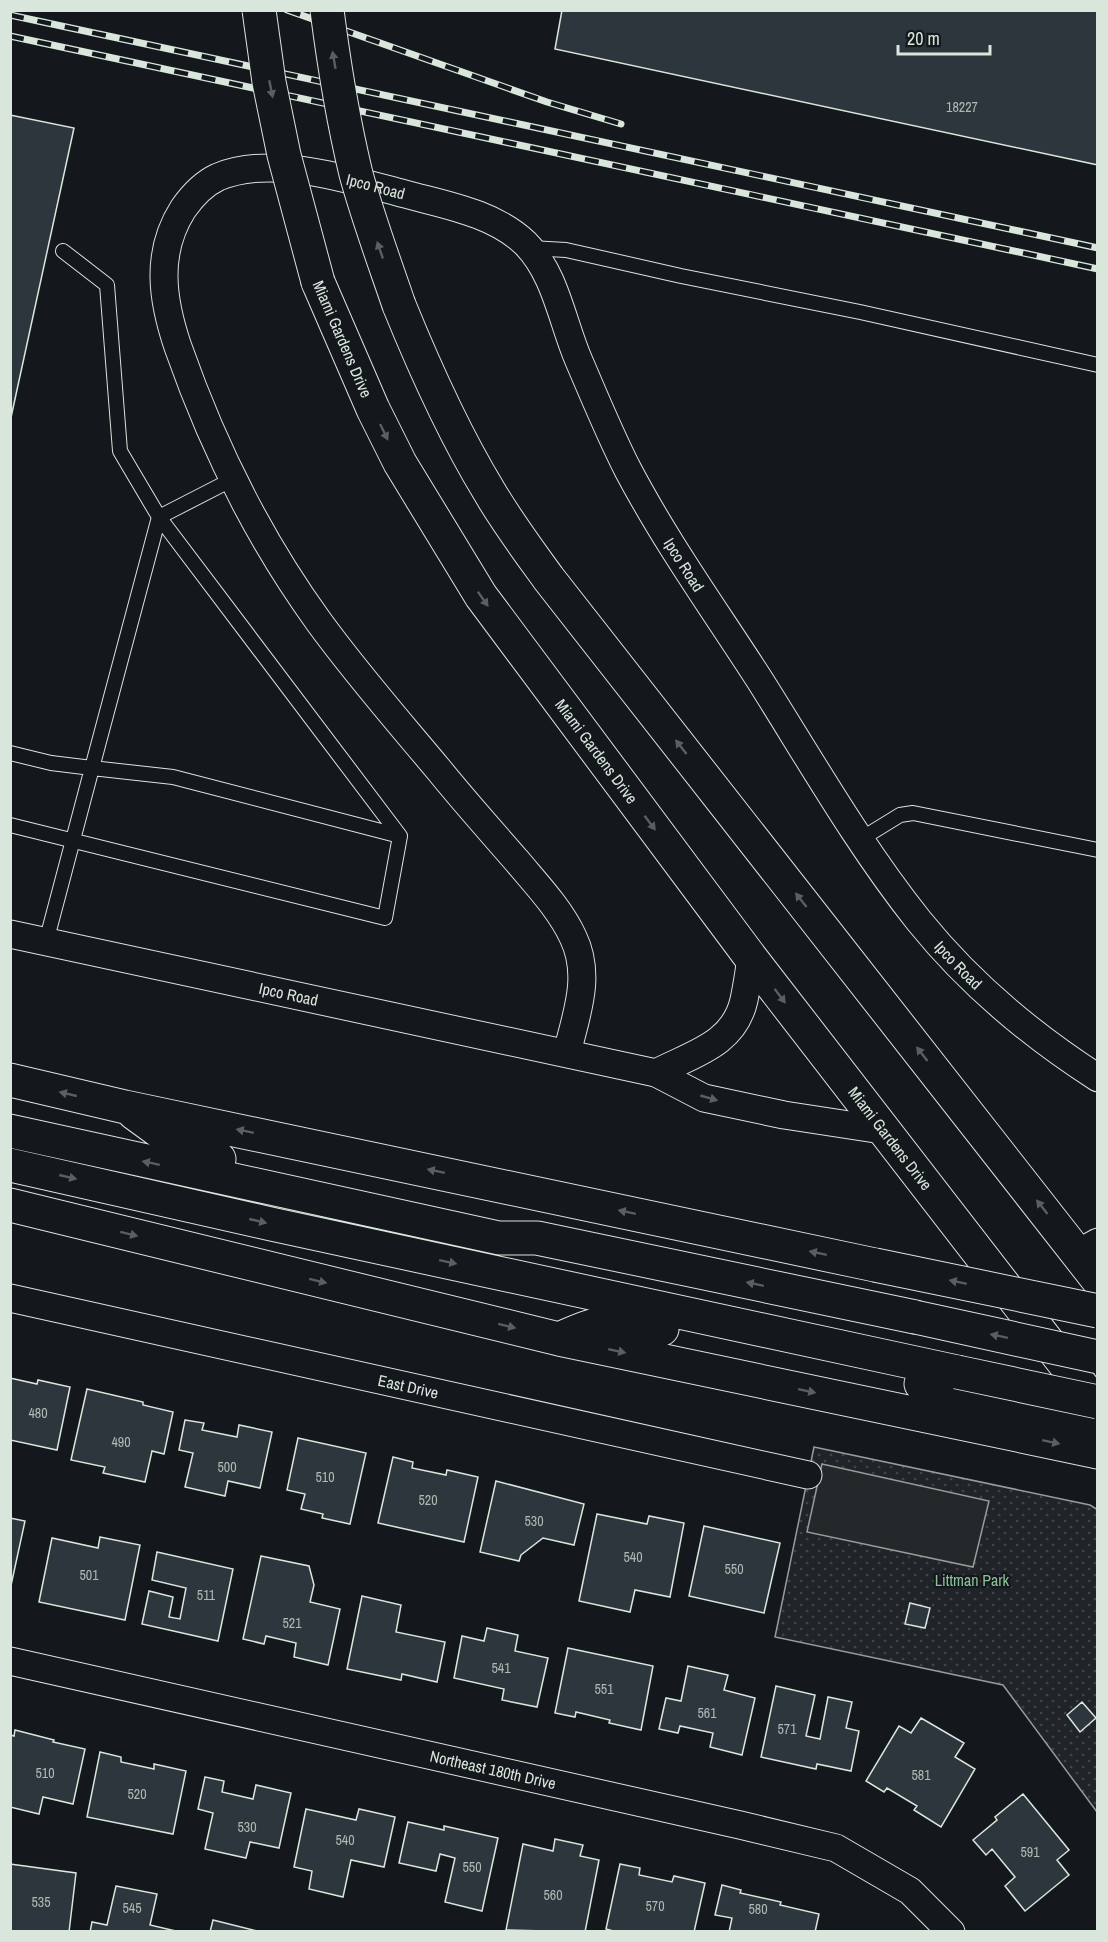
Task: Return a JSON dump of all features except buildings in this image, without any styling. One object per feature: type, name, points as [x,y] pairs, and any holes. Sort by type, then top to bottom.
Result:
[{"type":"main road","name":"Miami Gardens Drive","points":[[259,10],[269,82],[284,155],[318,282],[373,409],[400,463],[481,596],[751,958],[1098,1407]]},
{"type":"main road","points":[[327,10],[356,174],[375,236],[399,305],[439,398],[489,491],[543,570],[1088,1248],[1098,1280]]},
{"type":"main road","points":[[10,1080],[125,1107],[1098,1311]]},
{"type":"main road","points":[[125,1107],[189,1153],[500,1219],[537,1238]]},
{"type":"main road","points":[[10,1131],[499,1238],[537,1238],[1098,1357]]},
{"type":"main road","points":[[10,1164],[966,1384],[1098,1422]]},
{"type":"main road","points":[[10,1205],[559,1339],[1098,1452]]},
{"type":"main road","points":[[559,1339],[595,1324],[632,1322],[966,1384],[1098,1402]]},
{"type":"street","name":"Ipco Road","points":[[567,1053],[583,989],[579,954],[567,927],[543,892],[330,637],[301,596],[271,549],[233,479],[190,380],[173,330],[164,291],[163,268],[170,235],[185,207],[205,185],[220,176],[247,170],[294,170],[330,175],[470,213],[511,231],[530,248],[546,271],[577,357],[630,472],[672,545],[861,839],[921,923],[962,969],[1019,1021],[1070,1061],[1098,1078]]},
{"type":"street","name":"Ipco Road","points":[[10,934],[656,1074],[704,1098],[784,1115],[882,1130]]},
{"type":"street","points":[[656,1074],[701,1052],[726,1036],[735,1023],[744,1001],[751,958]]},
{"type":"street","name":"East Drive","points":[[10,1298],[808,1475]]},
{"type":"street","name":"Northeast 180th Drive","points":[[10,1661],[836,1848],[910,1891],[951,1932]]},
{"type":"lane","points":[[530,248],[566,250],[1098,365]]},
{"type":"lane","points":[[10,825],[385,918],[400,836],[159,517],[120,451],[107,285],[63,251]]},
{"type":"lane","points":[[46,942],[159,517],[233,479]]},
{"type":"lane","points":[[10,753],[51,763],[173,777],[400,836]]},
{"type":"lane","points":[[861,839],[900,815],[913,813],[1098,850]]},
{"type":"green space","name":"Littman Park","points":[[814,1447],[1090,1505],[1098,1510],[1097,1812],[1003,1685],[775,1637]]},
{"type":"shaded area","points":[[822,1464],[989,1501],[973,1567],[807,1532]]},
{"type":"railway","points":[[287,10],[547,102],[621,124]]},
{"type":"railway","points":[[10,15],[1098,248]]},
{"type":"railway","points":[[10,36],[1098,269]]}]
